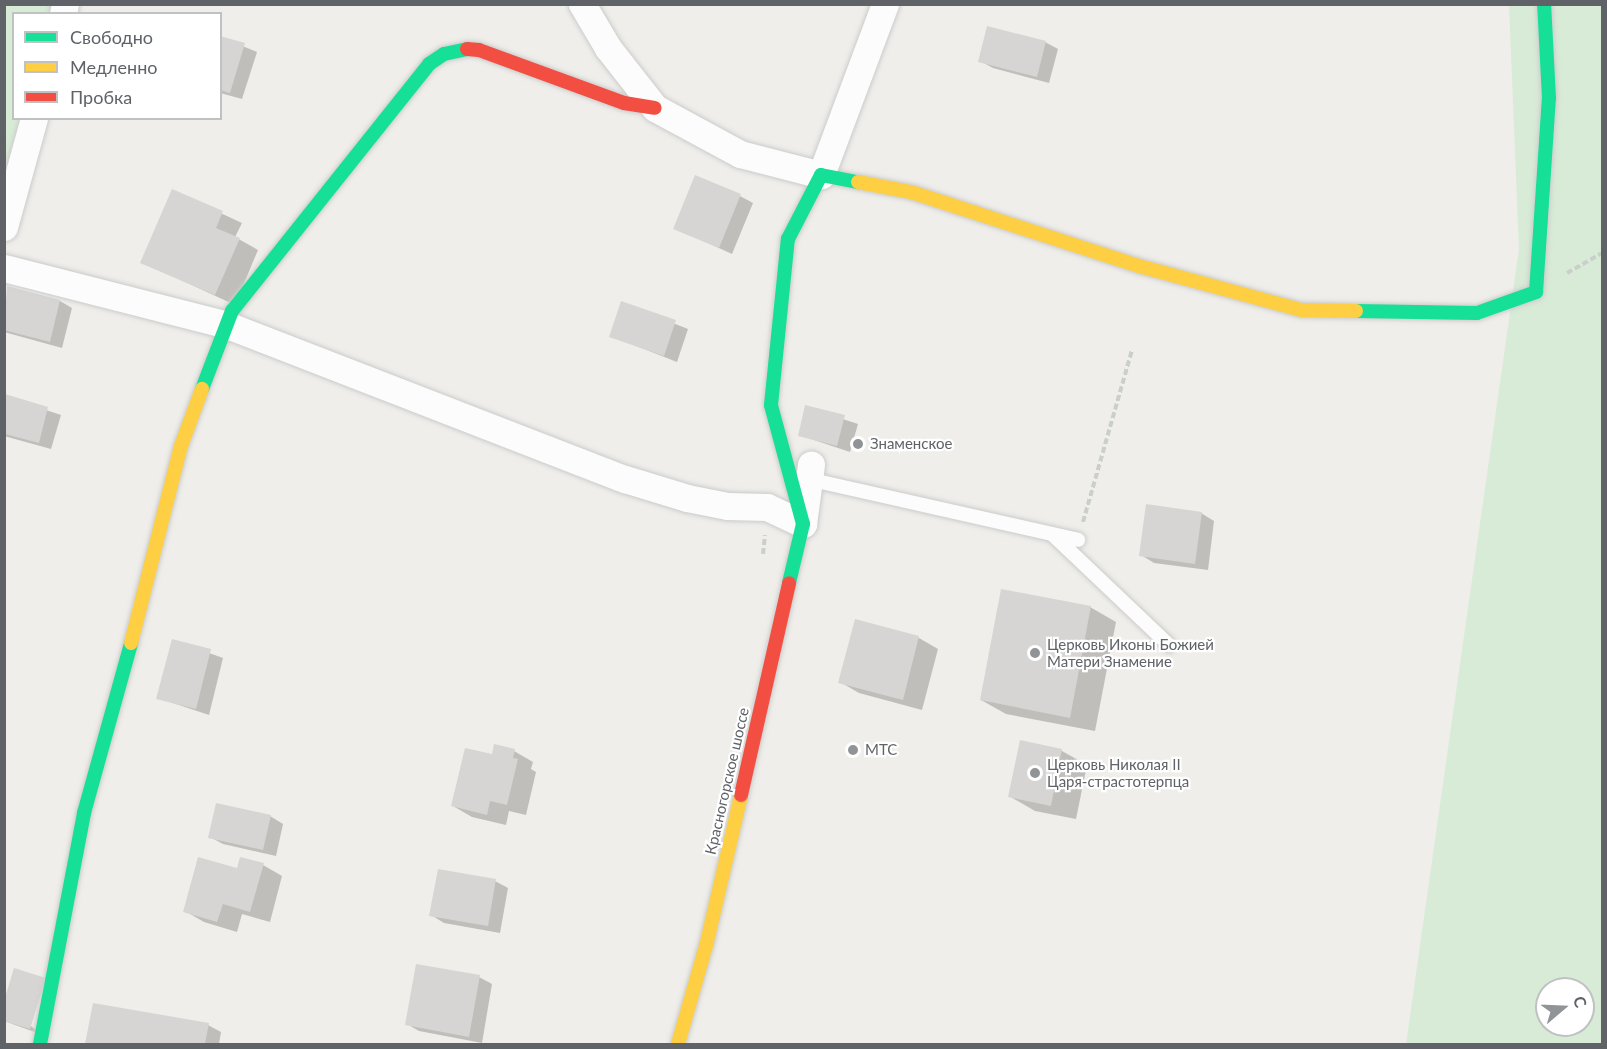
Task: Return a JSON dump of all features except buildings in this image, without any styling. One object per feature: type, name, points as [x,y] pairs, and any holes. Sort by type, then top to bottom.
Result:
[{"type":"street","points":[[582,4],[608,48],[655,108]]},
{"type":"street","points":[[803,524],[771,405],[788,239],[821,175],[885,4]]},
{"type":"street","points":[[40,1044],[84,813],[163,529],[181,446],[232,311],[419,76],[444,54],[458,49],[480,50],[624,103],[655,108],[740,154],[821,175],[911,192],[1139,266],[1301,310],[1478,313],[1536,292],[1549,98],[1544,4]]},
{"type":"street","points":[[4,227],[33,120]]},
{"type":"street","points":[[4,268],[227,325],[625,479],[687,498],[727,506],[767,507],[803,524]]},
{"type":"street","points":[[803,524],[809,472]]},
{"type":"street","name":"Красногорское шоссе","points":[[678,1044],[706,946],[803,524]]},
{"type":"lane","points":[[809,472],[1078,540]]},
{"type":"lane","points":[[1051,534],[1169,645]]},
{"type":"path","points":[[1588,260],[1602,253]]},
{"type":"path","points":[[1078,540],[1132,350]]},
{"type":"green space","points":[[5,5],[53,5],[51,12],[12,12],[12,120],[20,120],[5,169]]},
{"type":"green space","points":[[1509,5],[1602,5],[1602,1044],[1406,1044],[1519,249]]},
{"type":"traffic: fast","points":[[1356,311],[1477,313],[1536,292],[1549,98],[1544,4]]},
{"type":"traffic: fast","points":[[202,389],[232,311],[429,64],[444,54],[467,49]]},
{"type":"traffic: fast","points":[[789,583],[803,524],[771,405],[788,239],[821,175],[858,182]]},
{"type":"traffic: fast","points":[[40,1044],[84,813],[131,643]]},
{"type":"traffic: slow","points":[[858,182],[911,192],[1139,266],[1301,310],[1356,311]]},
{"type":"traffic: slow","points":[[131,643],[181,446],[202,389]]},
{"type":"traffic: slow","points":[[678,1044],[706,946],[741,795]]},
{"type":"traffic: jam","points":[[467,49],[479,50],[624,103],[655,108]]},
{"type":"traffic: jam","points":[[741,795],[789,583]]},
{"type":"place","name":"Знаменское","points":[[858,444]]},
{"type":"place","name":"Церковь Иконы Божией Матери Знамение","points":[[1035,653]]},
{"type":"place","name":"МТС","points":[[853,750]]},
{"type":"place","name":"Церковь Николая II Царя-страстотерпца","points":[[1035,773]]}]
